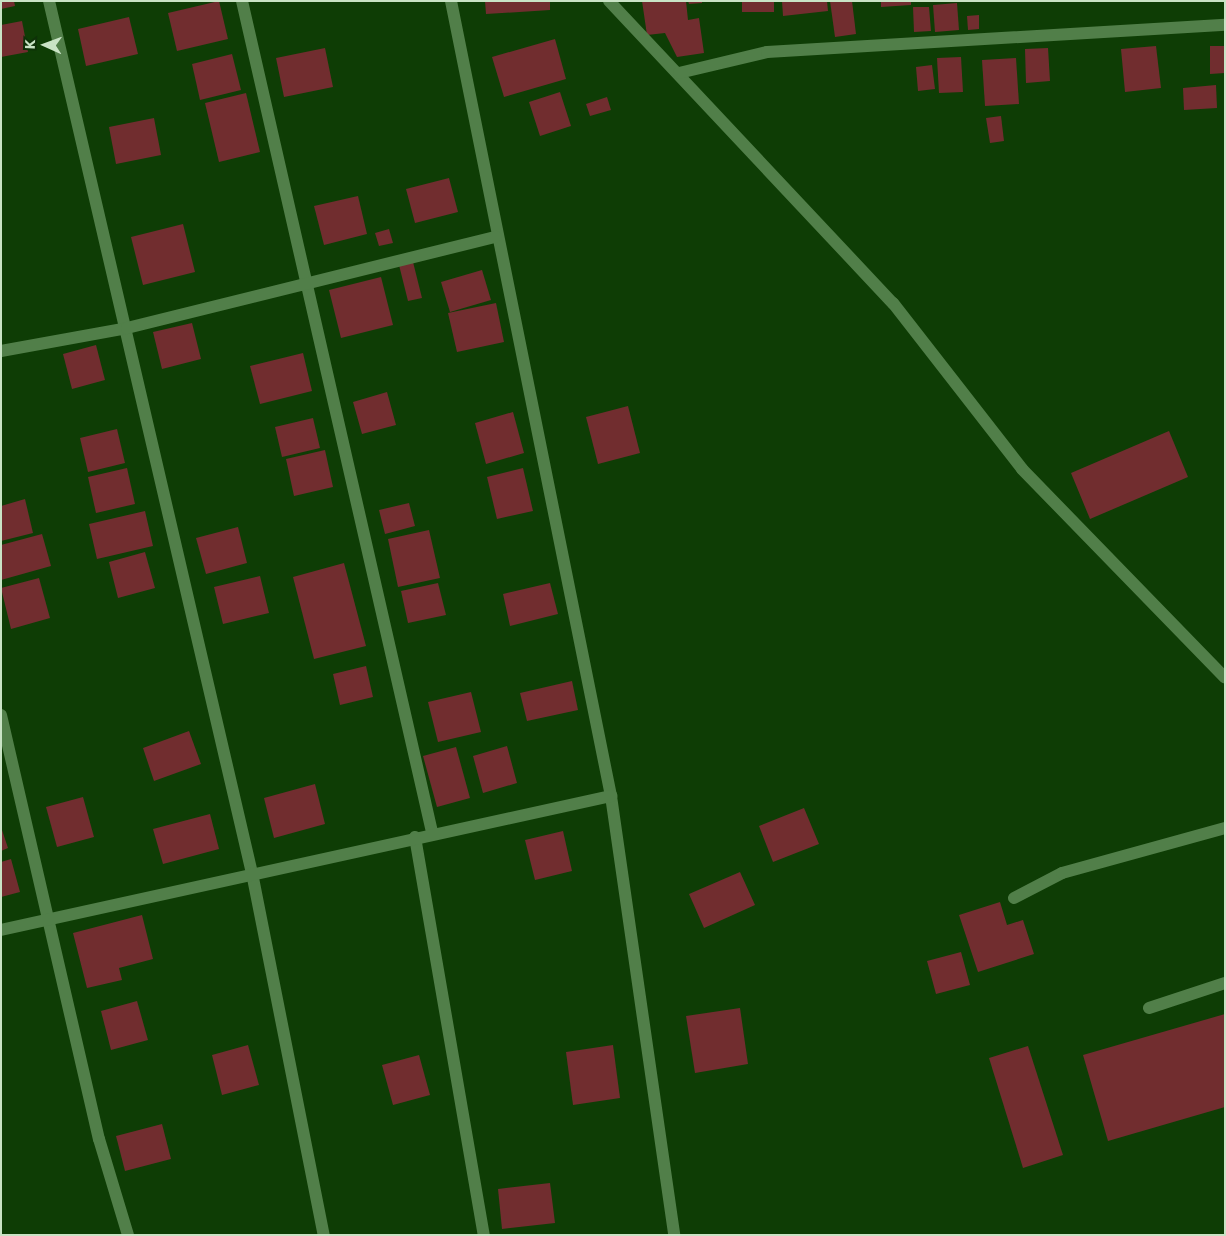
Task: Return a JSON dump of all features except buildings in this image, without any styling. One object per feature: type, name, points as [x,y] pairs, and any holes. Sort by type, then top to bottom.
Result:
[{"type":"street","points":[[49,1],[127,328],[194,639],[252,873],[324,1235]]},
{"type":"street","points":[[242,1],[309,285],[432,832]]},
{"type":"street","points":[[451,1],[496,237],[611,796],[674,1235]]},
{"type":"street","points":[[610,1],[893,303],[1022,469],[1225,678]]},
{"type":"street","points":[[679,73],[767,52],[1225,25]]},
{"type":"street","points":[[1,351],[127,328],[309,285],[496,237]]},
{"type":"street","points":[[1,715],[99,1139],[128,1235]]},
{"type":"street","points":[[1,930],[432,832],[611,796]]},
{"type":"street","points":[[1014,898],[1062,873],[1225,828]]},
{"type":"street","points":[[415,836],[484,1235]]},
{"type":"street","points":[[1149,1008],[1225,983]]}]
